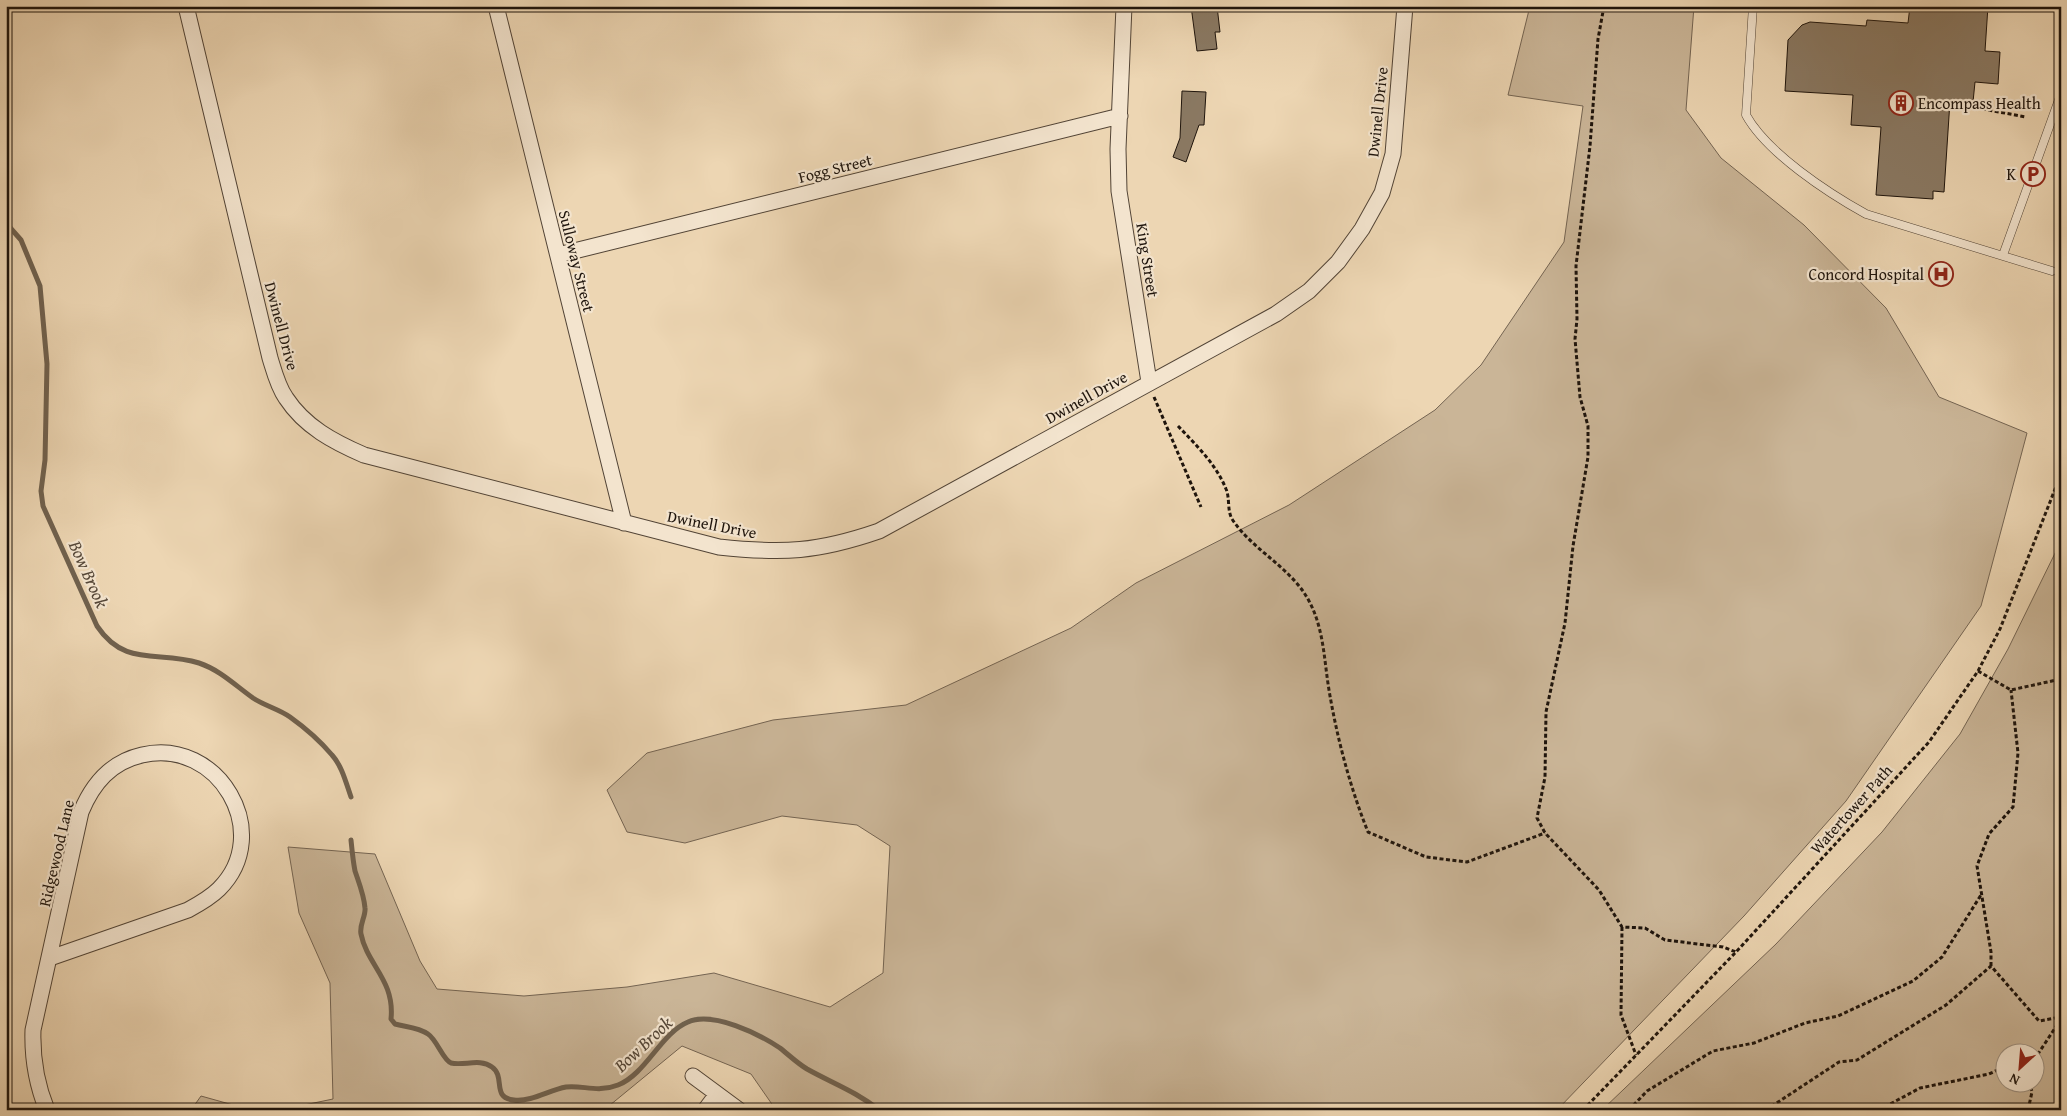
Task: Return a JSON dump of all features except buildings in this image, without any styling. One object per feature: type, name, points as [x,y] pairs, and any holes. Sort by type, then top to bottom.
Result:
[{"type":"street","name":"Dwinell Drive","points":[[186,6],[270,358],[285,398],[312,426],[328,439],[364,455],[624,524],[719,547],[760,552],[800,551],[840,544],[879,530],[1276,314],[1309,291],[1338,262],[1362,229],[1382,193],[1393,154],[1405,6]]},
{"type":"street","name":"Sulloway Street","points":[[496,6],[624,524]]},
{"type":"street","name":"King Street","points":[[1124,6],[1119,191],[1149,382]]},
{"type":"street","name":"Fogg Street","points":[[558,255],[1120,116]]},
{"type":"street","name":"Ridgewood Lane","points":[[47,1110],[35,1074],[32,1054],[36,1014],[81,812],[89,794],[100,778],[115,765],[132,757],[161,752],[189,758],[206,767],[221,780],[232,796],[239,814],[241,834],[239,853],[232,872],[220,888],[205,901],[188,910],[50,958]]},
{"type":"street","points":[[693,1076],[739,1110]]},
{"type":"street","points":[[706,1110],[717,1094]]},
{"type":"lane","points":[[1753,6],[1746,115],[1753,128],[1768,144],[1842,201],[1866,214],[2052,271]]},
{"type":"lane","points":[[2003,255],[2061,94]]},
{"type":"path","points":[[1604,6],[1598,39],[1590,146],[1576,266],[1578,319],[1575,339],[1580,397],[1588,426],[1588,457],[1573,546],[1565,623],[1546,712],[1545,777],[1537,818],[1545,833],[1599,890],[1612,908],[1622,927],[1621,1015],[1636,1055]]},
{"type":"path","points":[[1950,103],[2026,117]]},
{"type":"path","points":[[1149,382],[1201,508]]},
{"type":"path","points":[[1178,426],[1205,454],[1226,490],[1231,517],[1257,548],[1289,574],[1309,601],[1324,644],[1329,690],[1352,788],[1368,832],[1426,857],[1467,862],[1545,833]]},
{"type":"path","name":"Watertower Path","points":[[1583,1110],[1736,952],[1929,742],[1978,670],[2000,629],[2061,474]]},
{"type":"path","points":[[1978,670],[2011,690],[2061,679]]},
{"type":"path","points":[[2011,690],[2018,753],[2013,807],[1989,834],[1977,866],[1991,952],[1991,966],[2039,1021],[2061,1018]]},
{"type":"path","points":[[1629,1110],[1647,1091],[1713,1050],[1754,1042],[1805,1023],[1838,1016],[1913,981],[1942,957],[1981,895]]},
{"type":"path","points":[[1622,927],[1645,928],[1665,940],[1723,947],[1736,952]]},
{"type":"path","points":[[1766,1110],[1839,1062],[1857,1060],[1946,1005],[1991,966]]},
{"type":"path","points":[[2044,1044],[2061,1018]]},
{"type":"path","points":[[1879,1110],[1920,1088],[1994,1072]]},
{"type":"path","points":[[2028,1110],[2032,1094]]},
{"type":"shaded area","points":[[1530,6],[1694,6],[1686,110],[1721,158],[1804,225],[1886,308],[1939,397],[2027,433],[1981,606],[1846,801],[1744,916],[1557,1110],[776,1110],[751,1074],[682,1046],[604,1110],[280,1110],[333,1099],[330,983],[299,913],[288,847],[375,854],[420,961],[437,989],[524,996],[627,987],[714,973],[830,1007],[883,973],[890,846],[857,825],[782,816],[685,843],[627,832],[607,790],[647,753],[773,720],[906,705],[1071,628],[1136,583],[1289,505],[1435,410],[1481,365],[1564,242],[1583,106],[1508,95]]},
{"type":"shaded area","points":[[2061,541],[2061,1110],[1602,1110],[1776,944],[1882,832],[1960,734],[2008,649]]},
{"type":"shaded area","points":[[201,1096],[251,1110],[191,1110]]},
{"type":"waterway","name":"Bow Brook","points":[[6,223],[21,240],[40,286],[47,364],[45,460],[41,491],[43,506],[97,626],[119,648],[131,653],[184,659],[207,666],[253,698],[290,717],[318,740],[335,759],[351,797]]},
{"type":"waterway","name":"Bow Brook","points":[[351,840],[355,871],[365,908],[361,934],[364,945],[389,994],[391,1019],[395,1024],[428,1034],[445,1058],[451,1063],[482,1063],[492,1067],[498,1076],[501,1091],[507,1098],[514,1100],[534,1098],[566,1087],[597,1089],[618,1085],[628,1080],[637,1072],[678,1027],[698,1019],[710,1019],[736,1026],[760,1036],[780,1048],[807,1069],[853,1093],[879,1110]]},
{"type":"place","name":"Encompass Health","points":[[1901,103]]},
{"type":"place","name":"K","points":[[2033,174]]},
{"type":"place","name":"Concord Hospital","points":[[1941,274]]}]
